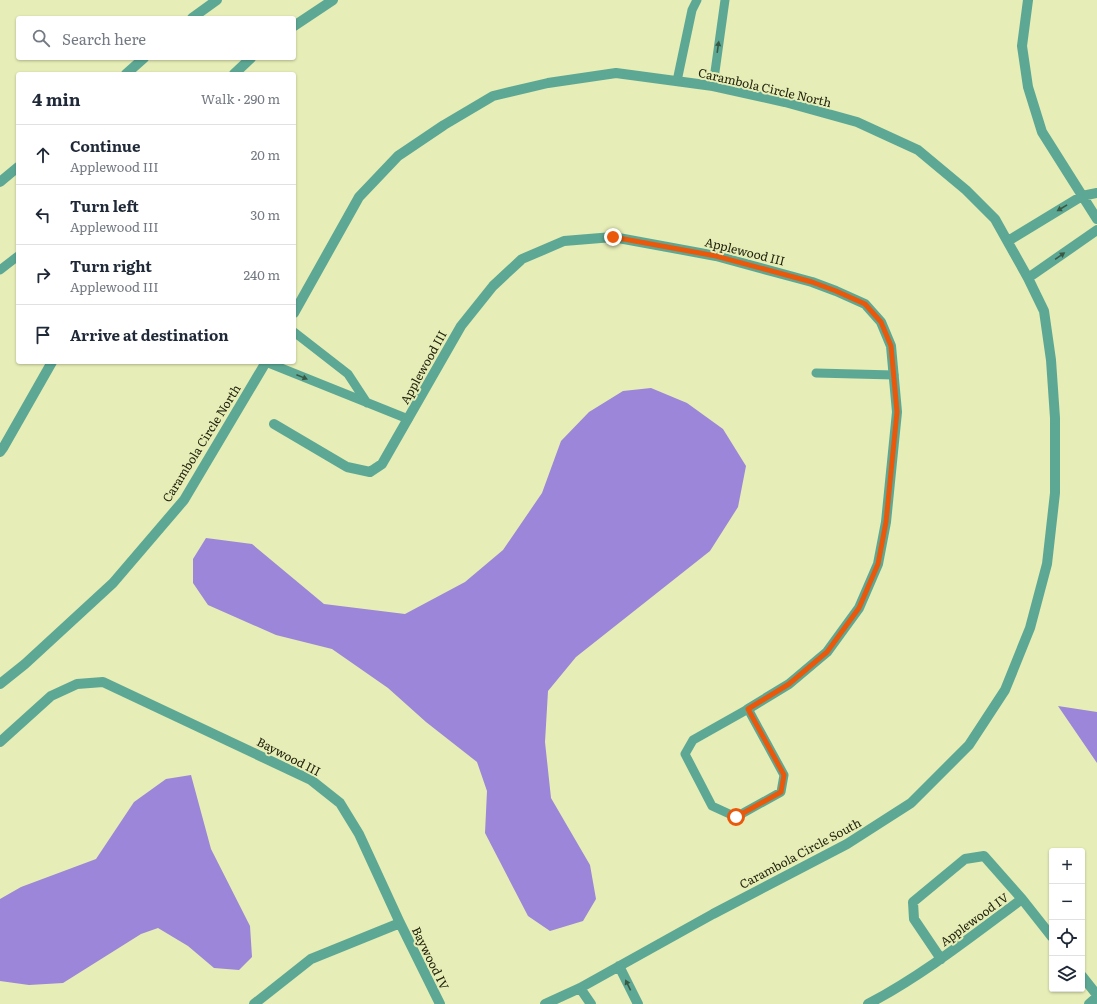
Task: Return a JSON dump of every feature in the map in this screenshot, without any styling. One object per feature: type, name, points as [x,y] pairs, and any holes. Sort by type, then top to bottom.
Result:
[{"type":"street","points":[[195,16],[216,0]]},
{"type":"street","points":[[296,25],[333,0]]},
{"type":"street","points":[[1028,0],[1022,46],[1028,87],[1042,132],[1097,219]]},
{"type":"street","points":[[128,72],[142,60]]},
{"type":"street","points":[[236,72],[249,60]]},
{"type":"street","name":"Carambola Circle North","points":[[296,309],[358,197],[398,156],[444,124],[493,96],[548,83],[616,74],[713,86],[785,102],[857,122],[918,150],[966,190],[995,219],[1028,278]]},
{"type":"street","points":[[0,182],[16,170]]},
{"type":"street","points":[[1008,241],[1082,196],[1097,193]]},
{"type":"street","points":[[1028,278],[1097,230]]},
{"type":"street","name":"Applewood III","points":[[274,424],[347,467],[370,472],[382,464],[461,326],[493,286],[522,259],[564,241],[613,237],[716,256],[812,282],[865,304],[881,322],[891,346],[897,412],[886,522],[878,564],[859,608],[827,652],[789,684],[748,709]]},
{"type":"street","name":"Carambola Circle South","points":[[545,1004],[580,988],[713,914],[847,844],[911,803],[969,745],[1005,690],[1030,628],[1047,564],[1055,493],[1055,418],[1051,360],[1044,311],[1028,278]]},
{"type":"street","points":[[0,452],[4,448],[51,364]]},
{"type":"street","name":"Carambola Circle North","points":[[0,684],[25,664],[113,583],[184,500],[265,364]]},
{"type":"street","name":"Baywood III","points":[[0,742],[51,696],[77,684],[103,682],[311,780],[340,803],[359,834],[400,923]]},
{"type":"street","name":"Applewood IV","points":[[941,959],[914,919],[913,902],[965,859],[984,856],[1022,899],[1049,933]]},
{"type":"street","name":"Applewood IV","points":[[868,1004],[941,959],[1022,899]]},
{"type":"street","points":[[254,1004],[311,959],[400,923]]},
{"type":"street","name":"Baywood IV","points":[[400,923],[440,1004]]},
{"type":"street","points":[[619,966],[638,1004]]},
{"type":"street","points":[[1085,980],[1097,996],[1088,1004]]},
{"type":"street","points":[[580,988],[591,1004]]},
{"type":"lane","points":[[677,81],[692,10],[697,0]]},
{"type":"lane","points":[[713,86],[725,0]]},
{"type":"lane","points":[[0,270],[16,258]]},
{"type":"lane","points":[[296,334],[348,374],[367,403]]},
{"type":"lane","points":[[271,364],[408,419]]},
{"type":"lane","points":[[816,373],[894,375]]},
{"type":"lane","name":"Applewood III","points":[[748,709],[784,775],[781,792],[736,817],[712,806],[685,754],[693,740],[748,709]]},
{"type":"shaded area","points":[[651,388],[687,403],[723,429],[746,466],[738,507],[710,551],[576,657],[548,691],[545,742],[551,798],[590,865],[596,899],[583,921],[550,931],[528,916],[485,833],[487,791],[477,762],[426,722],[388,688],[332,649],[276,635],[208,605],[193,583],[193,559],[206,538],[252,544],[324,604],[405,614],[465,582],[503,550],[542,493],[561,441],[589,412],[623,391]]},
{"type":"shaded area","points":[[1058,706],[1097,712],[1097,763]]},
{"type":"shaded area","points":[[191,775],[211,849],[250,926],[252,957],[239,970],[214,968],[188,946],[158,928],[141,934],[63,983],[29,985],[0,981],[0,899],[21,887],[96,859],[134,802],[166,779]]},
{"type":"route","points":[[613,237],[716,256],[812,282],[836,291],[865,304],[881,322],[891,346],[897,412],[886,522],[878,564],[859,608],[827,652],[789,684],[748,709],[784,775],[781,792],[736,817]]}]
